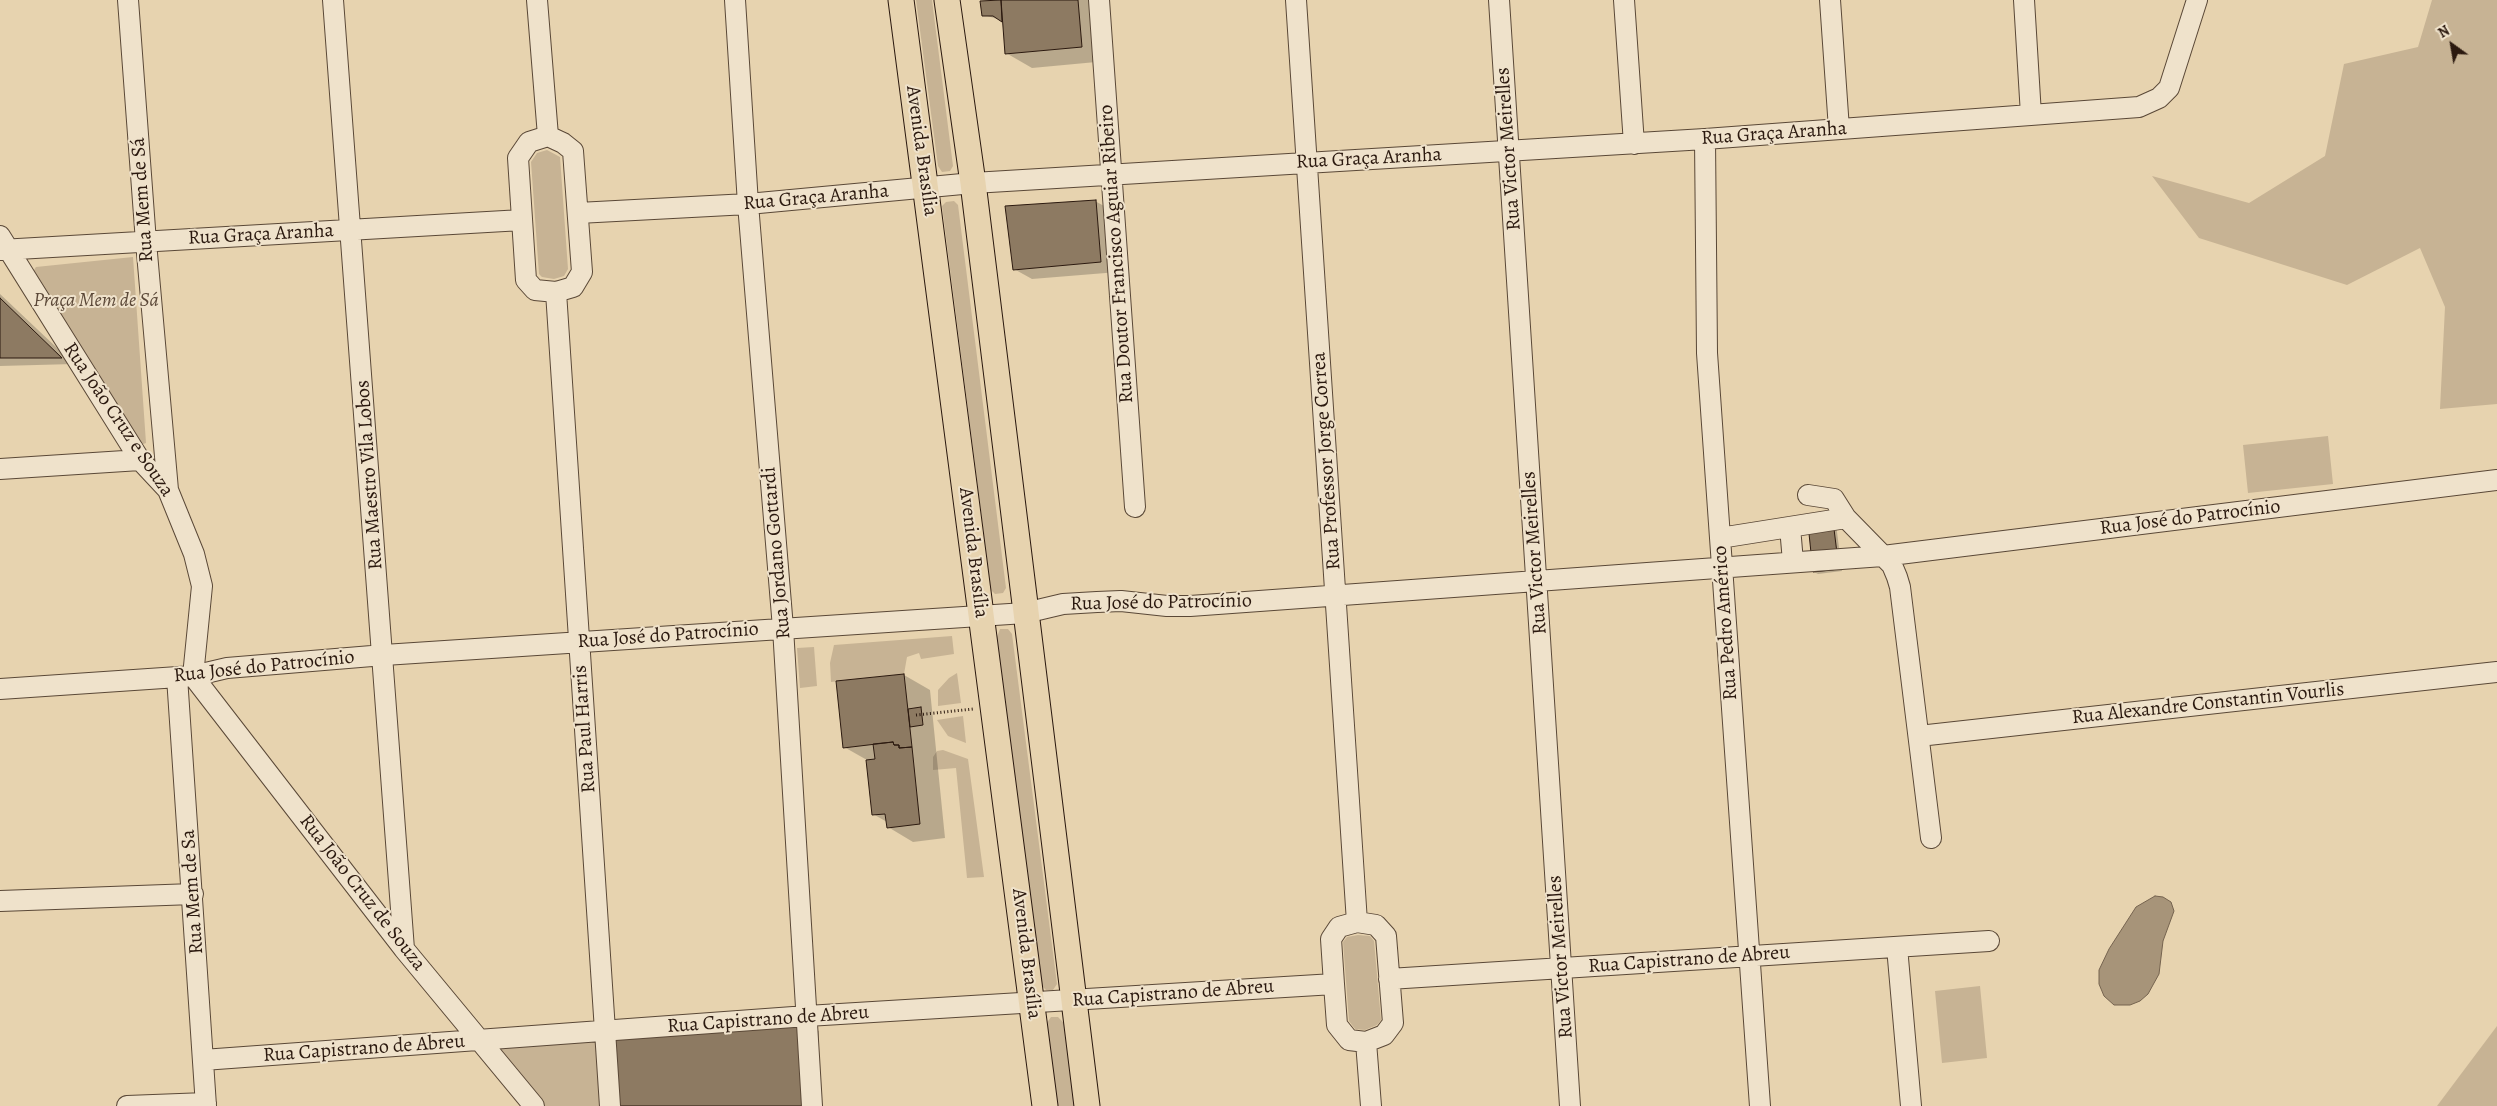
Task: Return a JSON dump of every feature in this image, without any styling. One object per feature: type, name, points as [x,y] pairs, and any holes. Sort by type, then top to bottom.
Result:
[{"type":"main road","name":"Avenida Brasília","points":[[901,0],[1045,1106]]},
{"type":"main road","name":"Avenida Brasília","points":[[947,0],[973,183],[1087,1106]]},
{"type":"street","name":"Rua Mem de Sá","points":[[128,0],[146,242],[168,490]]},
{"type":"street","name":"Rua Maestro Vila Lobos","points":[[333,0],[384,655],[404,949]]},
{"type":"street","points":[[537,0],[548,136]]},
{"type":"street","name":"Rua Jordano Gottardi","points":[[735,0],[748,204],[783,628],[812,1106]]},
{"type":"street","name":"Rua Doutor Francisco Aguiar Ribeiro","points":[[1099,0],[1135,507]]},
{"type":"street","name":"Rua Professor Jorge Correa","points":[[1296,0],[1357,922]]},
{"type":"street","name":"Rua Victor Meirelles","points":[[1499,0],[1570,1106]]},
{"type":"street","points":[[1624,0],[1634,144]]},
{"type":"street","points":[[1830,0],[1839,129]]},
{"type":"street","points":[[2024,0],[2031,115]]},
{"type":"street","name":"Rua Graça Aranha","points":[[578,213],[748,204],[973,183],[1634,144],[2139,106],[2159,98],[2172,81],[2197,0]]},
{"type":"street","points":[[548,136],[563,142],[573,151],[578,213],[582,272],[573,287],[556,292],[536,290],[526,280],[518,158],[529,142],[548,136]]},
{"type":"street","name":"Rua Pedro Américo","points":[[1705,139],[1707,353],[1760,1106]]},
{"type":"street","name":"Rua Graça Aranha","points":[[3,245],[146,242],[522,220]]},
{"type":"street","name":"Rua João Cruz e Souza","points":[[3,245],[140,460],[168,490],[194,554],[202,586],[185,677]]},
{"type":"street","name":"Rua Paul Harris","points":[[556,292],[610,1106]]},
{"type":"street","points":[[0,469],[140,460]]},
{"type":"street","name":"Rua José do Patrocínio","points":[[1722,567],[1883,556],[2497,480]]},
{"type":"street","points":[[1808,494],[1834,499],[1846,518],[1892,565],[1900,588],[1931,838]]},
{"type":"street","points":[[1720,538],[1846,518]]},
{"type":"street","points":[[1790,526],[1793,562]]},
{"type":"street","points":[[1536,579],[1722,567]]},
{"type":"street","name":"Rua José do Patrocínio","points":[[0,689],[185,677],[227,668],[384,655],[1025,613],[1063,604],[1121,601],[1167,606],[1536,579]]},
{"type":"street","name":"Rua Alexandre Constantin Vourlis","points":[[1919,736],[2497,672]]},
{"type":"street","name":"Rua Mem de Sa","points":[[185,677],[193,894],[206,1105]]},
{"type":"street","name":"Rua João Cruz de Souza","points":[[185,677],[404,949],[534,1106]]},
{"type":"street","points":[[0,900],[193,894]]},
{"type":"street","points":[[1357,922],[1376,926],[1386,936],[1389,979],[1393,1023],[1384,1035],[1366,1042],[1349,1040],[1337,1025],[1331,939],[1339,927],[1357,922]]},
{"type":"street","name":"Rua Capistrano de Abreu","points":[[1389,979],[1989,941]]},
{"type":"street","points":[[1897,947],[1911,1106]]},
{"type":"street","name":"Rua Capistrano de Abreu","points":[[203,1060],[807,1016],[1334,984]]},
{"type":"street","points":[[1366,1042],[1371,1106]]},
{"type":"street","points":[[127,1106],[206,1105]]},
{"type":"path","points":[[916,715],[993,706]]},
{"type":"green space","points":[[916,0],[932,0],[953,166],[950,171],[942,172],[938,166]]},
{"type":"green space","points":[[2432,0],[2497,0],[2497,404],[2440,409],[2445,307],[2420,248],[2347,285],[2199,238],[2152,176],[2249,203],[2325,156],[2344,64],[2418,47]]},
{"type":"green space","points":[[547,150],[560,157],[568,269],[564,276],[554,279],[542,277],[539,274],[531,162],[537,153]]},
{"type":"green space","points":[[954,201],[958,205],[1006,588],[1003,593],[995,594],[991,590],[942,206],[946,202]]},
{"type":"green space","name":"Praça Mem de Sá","points":[[133,257],[146,443],[138,446],[32,273],[36,267]]},
{"type":"green space","points":[[2328,436],[2333,484],[2248,493],[2243,445]]},
{"type":"green space","points":[[1000,629],[1008,629],[1012,634],[1057,984],[1053,990],[1046,990],[1042,986],[997,637]]},
{"type":"green space","points":[[952,636],[954,654],[921,659],[919,653],[907,657],[904,674],[831,682],[830,663],[834,645]]},
{"type":"green space","points":[[814,647],[817,686],[800,688],[797,648]]},
{"type":"green space","points":[[957,673],[961,703],[938,706],[938,690],[949,678]]},
{"type":"green space","points":[[963,716],[966,743],[948,736],[937,720]]},
{"type":"green space","points":[[943,750],[968,759],[984,877],[967,878],[956,768],[933,770],[933,757],[937,751]]},
{"type":"green space","points":[[1358,935],[1370,936],[1374,941],[1381,1020],[1377,1025],[1365,1030],[1355,1029],[1349,1021],[1343,942],[1347,937]]},
{"type":"green space","points":[[1980,986],[1987,1058],[1942,1063],[1935,991]]},
{"type":"green space","points":[[1051,1017],[1058,1017],[1064,1023],[1075,1106],[1056,1106],[1046,1024]]},
{"type":"green space","points":[[2497,1026],[2497,1106],[2437,1106]]},
{"type":"green space","points":[[604,1037],[609,1106],[542,1106],[496,1048]]},
{"type":"shaded area","points":[[2155,896],[2163,897],[2171,902],[2174,911],[2163,941],[2159,974],[2148,994],[2140,1001],[2130,1005],[2114,1005],[2104,996],[2099,984],[2099,970],[2109,949],[2136,907]]},
{"type":"building","points":[[1001,0],[1002,22],[993,16],[982,16],[980,1]]},
{"type":"building","points":[[1001,0],[1078,0],[1082,47],[1005,54]]},
{"type":"building","points":[[1096,200],[1101,262],[1013,270],[1005,206]]},
{"type":"building","points":[[0,298],[62,358],[0,358]]},
{"type":"building","points":[[1833,521],[1839,569],[1813,572],[1808,524]]},
{"type":"building","points":[[904,674],[912,747],[899,748],[899,745],[894,745],[893,742],[843,748],[836,681]]},
{"type":"building","points":[[921,707],[923,725],[910,727],[908,709]]},
{"type":"building","points":[[893,742],[894,745],[899,745],[899,748],[912,747],[920,824],[887,828],[885,814],[872,815],[866,760],[875,759],[873,744]]},
{"type":"building","points":[[802,1019],[802,1106],[612,1106],[607,1033]]}]
